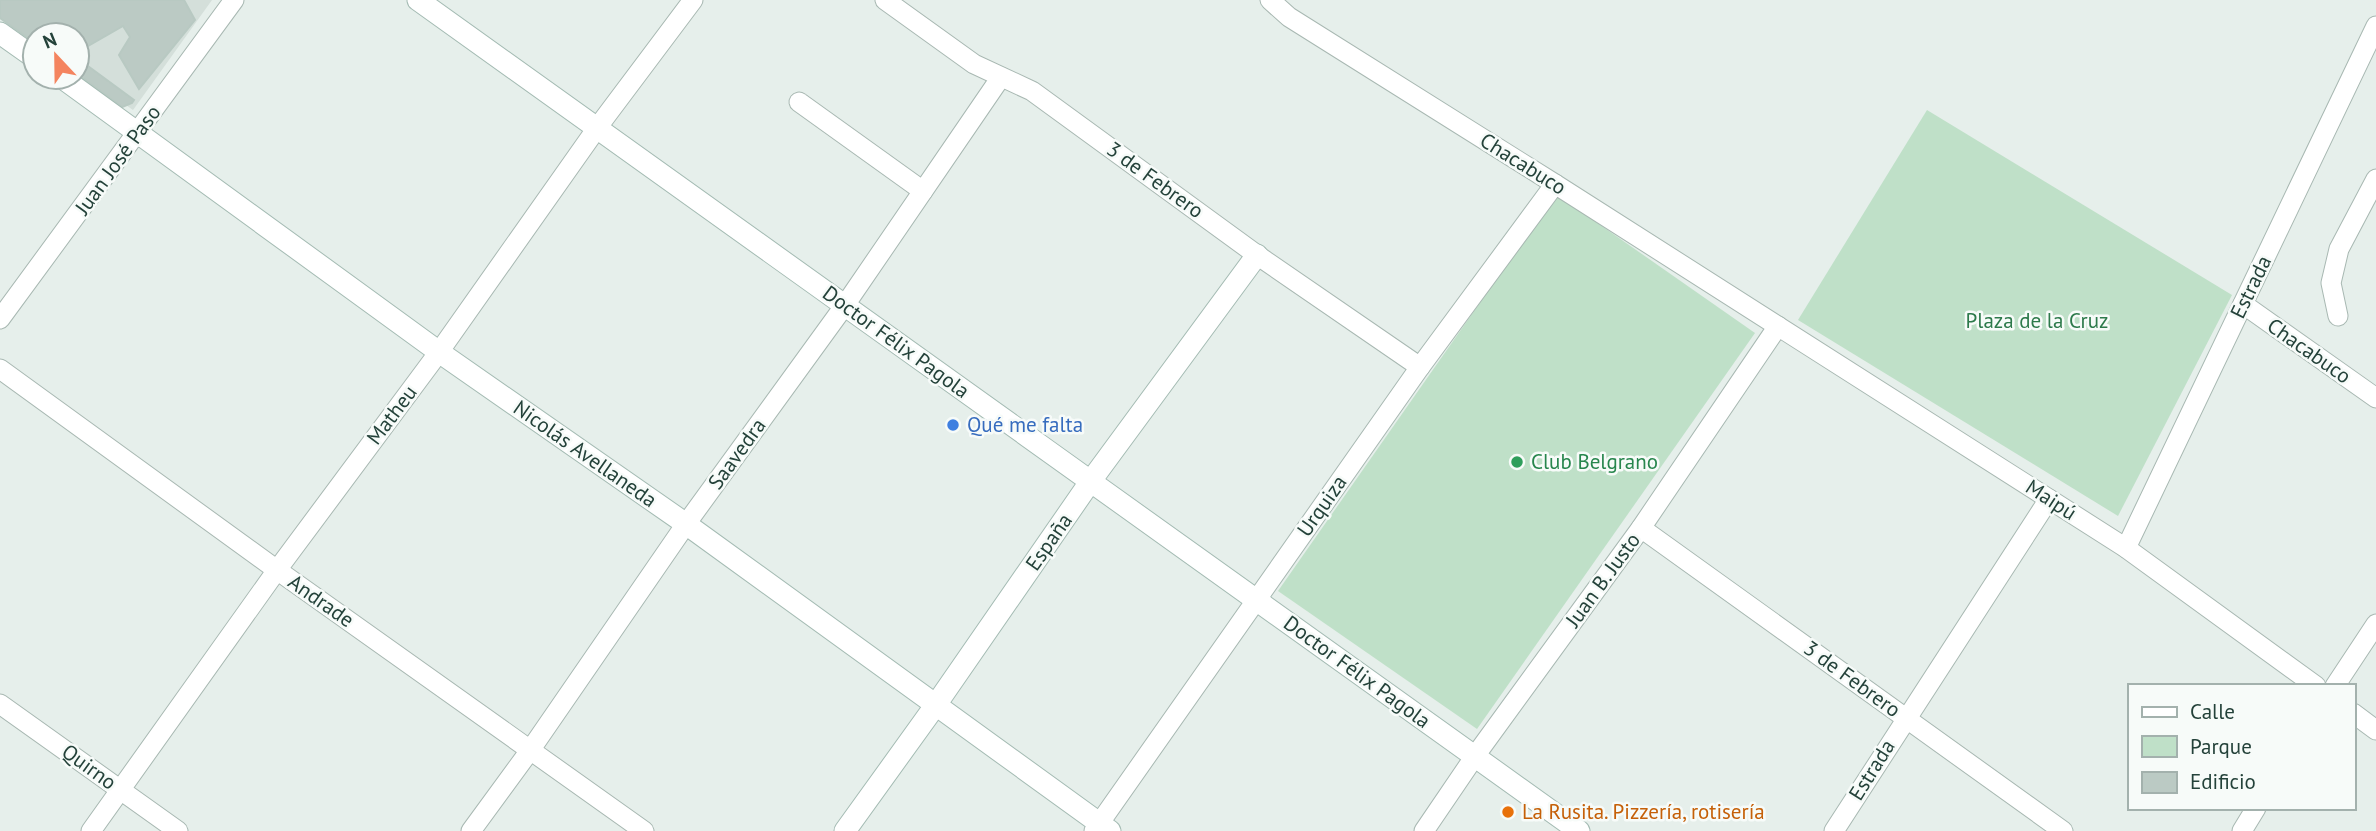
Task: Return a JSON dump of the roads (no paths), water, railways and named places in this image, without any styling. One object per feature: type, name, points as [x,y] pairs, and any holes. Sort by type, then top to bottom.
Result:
[{"type":"street","name":"Juan José Paso","points":[[0,319],[234,0]]},
{"type":"street","name":"Doctor Félix Pagola","points":[[418,0],[1579,831]]},
{"type":"street","name":"Matheu","points":[[91,831],[277,570],[439,352],[597,128],[693,0]]},
{"type":"street","name":"3 de Febrero","points":[[885,0],[974,64],[1032,91],[1257,255],[1420,367]]},
{"type":"street","name":"Chacabuco","points":[[1270,0],[1289,17],[1778,326]]},
{"type":"street","name":"Estrada","points":[[2126,548],[2376,26]]},
{"type":"street","points":[[0,33],[21,48]]},
{"type":"street","name":"Saavedra","points":[[471,831],[531,749],[686,524],[845,305],[1001,77]]},
{"type":"street","name":"Nicolás Avellaneda","points":[[80,91],[439,352],[686,524],[1101,829]]},
{"type":"street","points":[[799,102],[923,191]]},
{"type":"street","points":[[2338,316],[2331,283],[2339,249],[2376,179]]},
{"type":"street","name":"Urquiza","points":[[1101,829],[1256,600],[1420,367],[1555,184]]},
{"type":"street","name":"España","points":[[845,831],[1090,482],[1257,255]]},
{"type":"street","name":"Chacabuco","points":[[2243,304],[2376,398]]},
{"type":"street","name":"Maipú","points":[[1778,326],[2126,548],[2313,684]]},
{"type":"street","name":"Juan B. Justo","points":[[1424,831],[1475,756],[1641,528],[1778,326]]},
{"type":"street","name":"Andrade","points":[[0,369],[644,831]]},
{"type":"street","name":"Estrada","points":[[1834,831],[2049,499]]},
{"type":"street","name":"3 de Febrero","points":[[1641,528],[2063,831]]},
{"type":"street","points":[[2335,684],[2376,624]]},
{"type":"street","name":"Quirno","points":[[0,704],[178,831]]},
{"type":"street","points":[[2355,714],[2376,730]]},
{"type":"street","points":[[2242,831],[2255,810]]},
{"type":"place","name":"Qué me falta","points":[[953,425]]},
{"type":"place","name":"Club Belgrano","points":[[1517,462]]},
{"type":"place","name":"La Rusita. Pizzería, rotisería","points":[[1508,812]]},
{"type":"park label","name":"Plaza de la Cruz","points":[[2037,321]]}]
